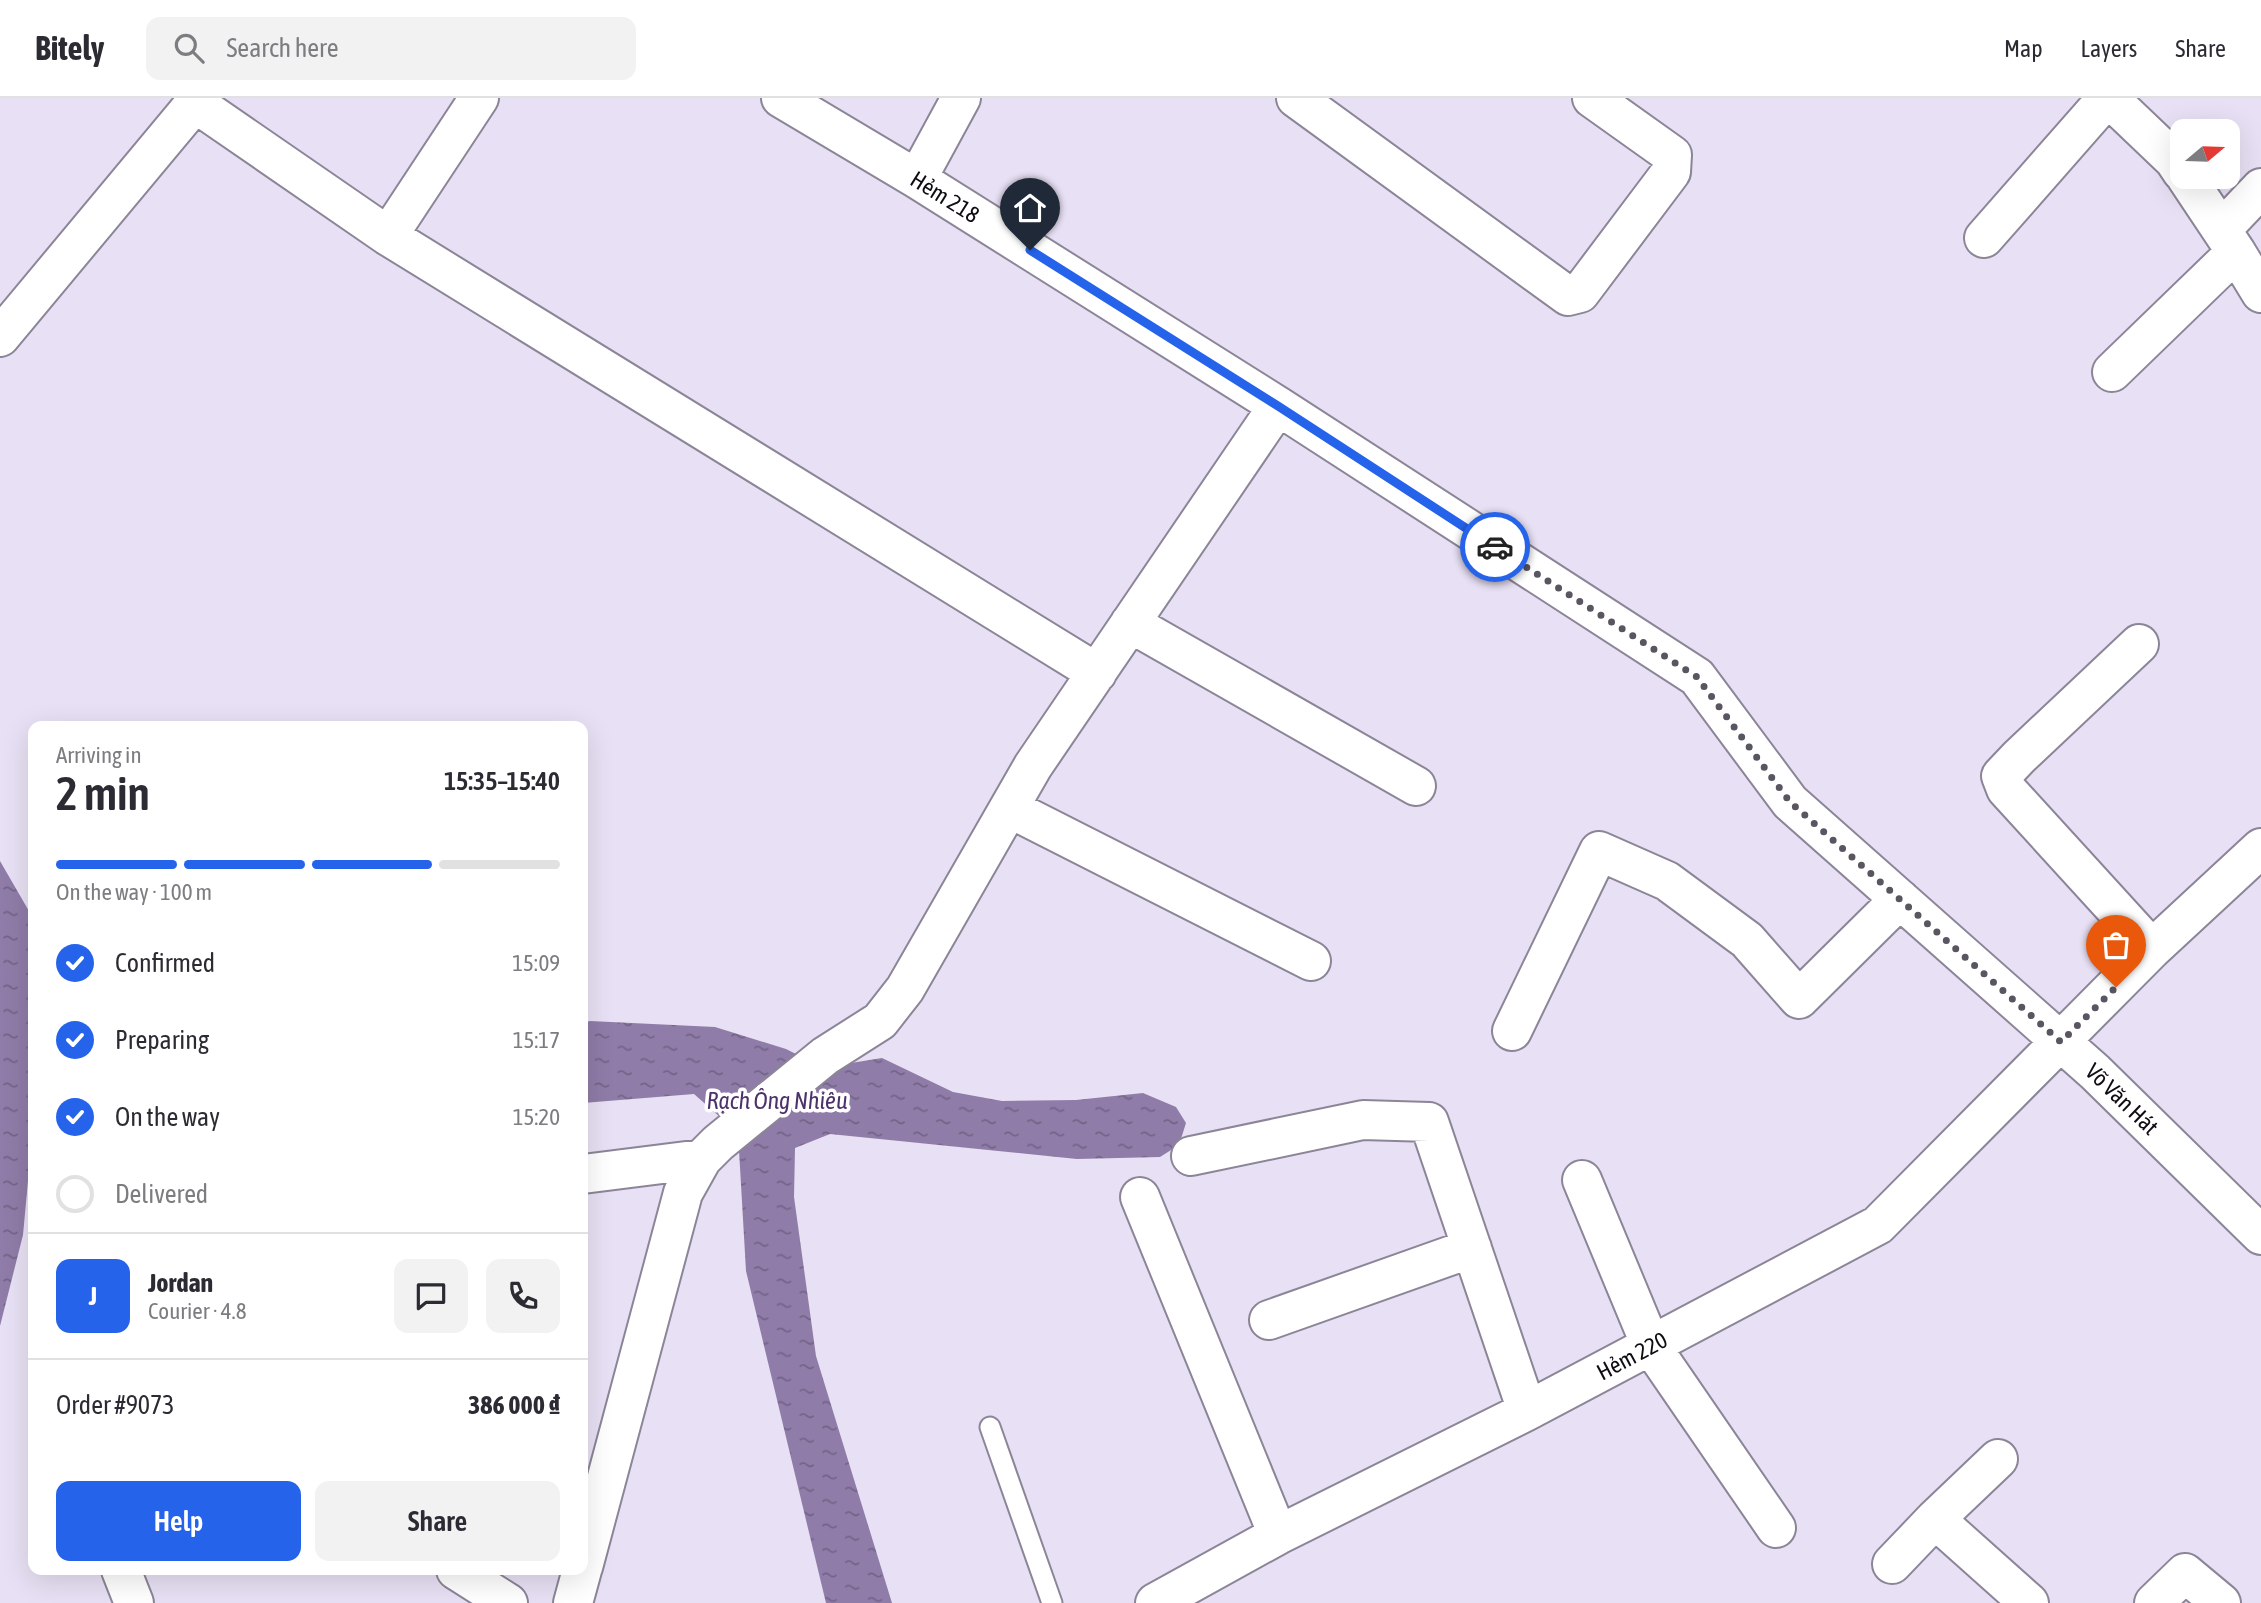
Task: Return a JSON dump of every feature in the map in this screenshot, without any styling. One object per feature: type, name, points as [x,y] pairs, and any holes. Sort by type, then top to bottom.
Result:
[{"type":"street","points":[[388,236],[479,98]]},
{"type":"street","name":"Hẻm 218","points":[[781,98],[917,179],[1278,406],[1697,677],[1790,802],[2061,1042]]},
{"type":"street","points":[[917,179],[961,98]]},
{"type":"street","points":[[1296,98],[1567,296],[1580,293],[1671,172],[1672,155],[1592,98]]},
{"type":"street","points":[[1984,238],[2108,98],[2170,156]]},
{"type":"street","points":[[0,337],[195,103],[388,236],[1097,673]]},
{"type":"street","points":[[2112,372],[2229,241],[2261,188]]},
{"type":"street","points":[[2194,189],[2261,293]]},
{"type":"street","points":[[588,1546],[683,1193],[710,1151],[825,1056],[880,1021],[905,989],[1033,766],[1278,406]]},
{"type":"street","points":[[1130,623],[1416,786]]},
{"type":"street","points":[[2139,644],[2001,776],[2006,789],[2152,949]]},
{"type":"street","points":[[1009,808],[1311,961]]},
{"type":"street","points":[[2061,1042],[2152,949],[2261,848]]},
{"type":"street","points":[[1512,1031],[1599,852],[1667,881],[1737,932],[1799,999],[1900,899]]},
{"type":"street","name":"Võ Văn Hát","points":[[2061,1042],[2261,1235]]},
{"type":"street","name":"Hẻm 220","points":[[1155,1603],[1278,1535],[1527,1411],[1878,1225],[2061,1042]]},
{"type":"street","points":[[1191,1156],[1363,1120],[1429,1122],[1527,1411]]},
{"type":"street","points":[[588,1173],[710,1151]]},
{"type":"street","points":[[1582,1181],[1651,1346],[1776,1528]]},
{"type":"street","points":[[1140,1197],[1278,1535]]},
{"type":"street","points":[[1269,1320],[1472,1248]]},
{"type":"street","points":[[1892,1564],[1998,1459]]},
{"type":"street","points":[[1936,1519],[2029,1603]]},
{"type":"street","points":[[2154,1603],[2185,1573],[2221,1603]]},
{"type":"street","points":[[123,1575],[134,1603]]},
{"type":"street","points":[[573,1603],[580,1575]]},
{"type":"lane","points":[[990,1427],[1052,1603]]},
{"type":"water","points":[[0,861],[28,909],[28,1181],[23,1235],[0,1326]]},
{"type":"water","name":"Rạch Ông Nhiêu","points":[[588,1022],[715,1027],[786,1049],[816,1064],[851,1063],[882,1058],[953,1092],[1002,1101],[1076,1100],[1143,1093],[1176,1107],[1186,1123],[1179,1145],[1160,1157],[1077,1159],[830,1134],[795,1148],[794,1197],[816,1356],[892,1603],[826,1603],[746,1271],[738,1133],[694,1094],[588,1103]]},
{"type":"way so far","points":[[1495,547],[1697,677],[1790,802],[2061,1042],[2116,987]]},
{"type":"route","points":[[1030,250],[1495,547]]}]
